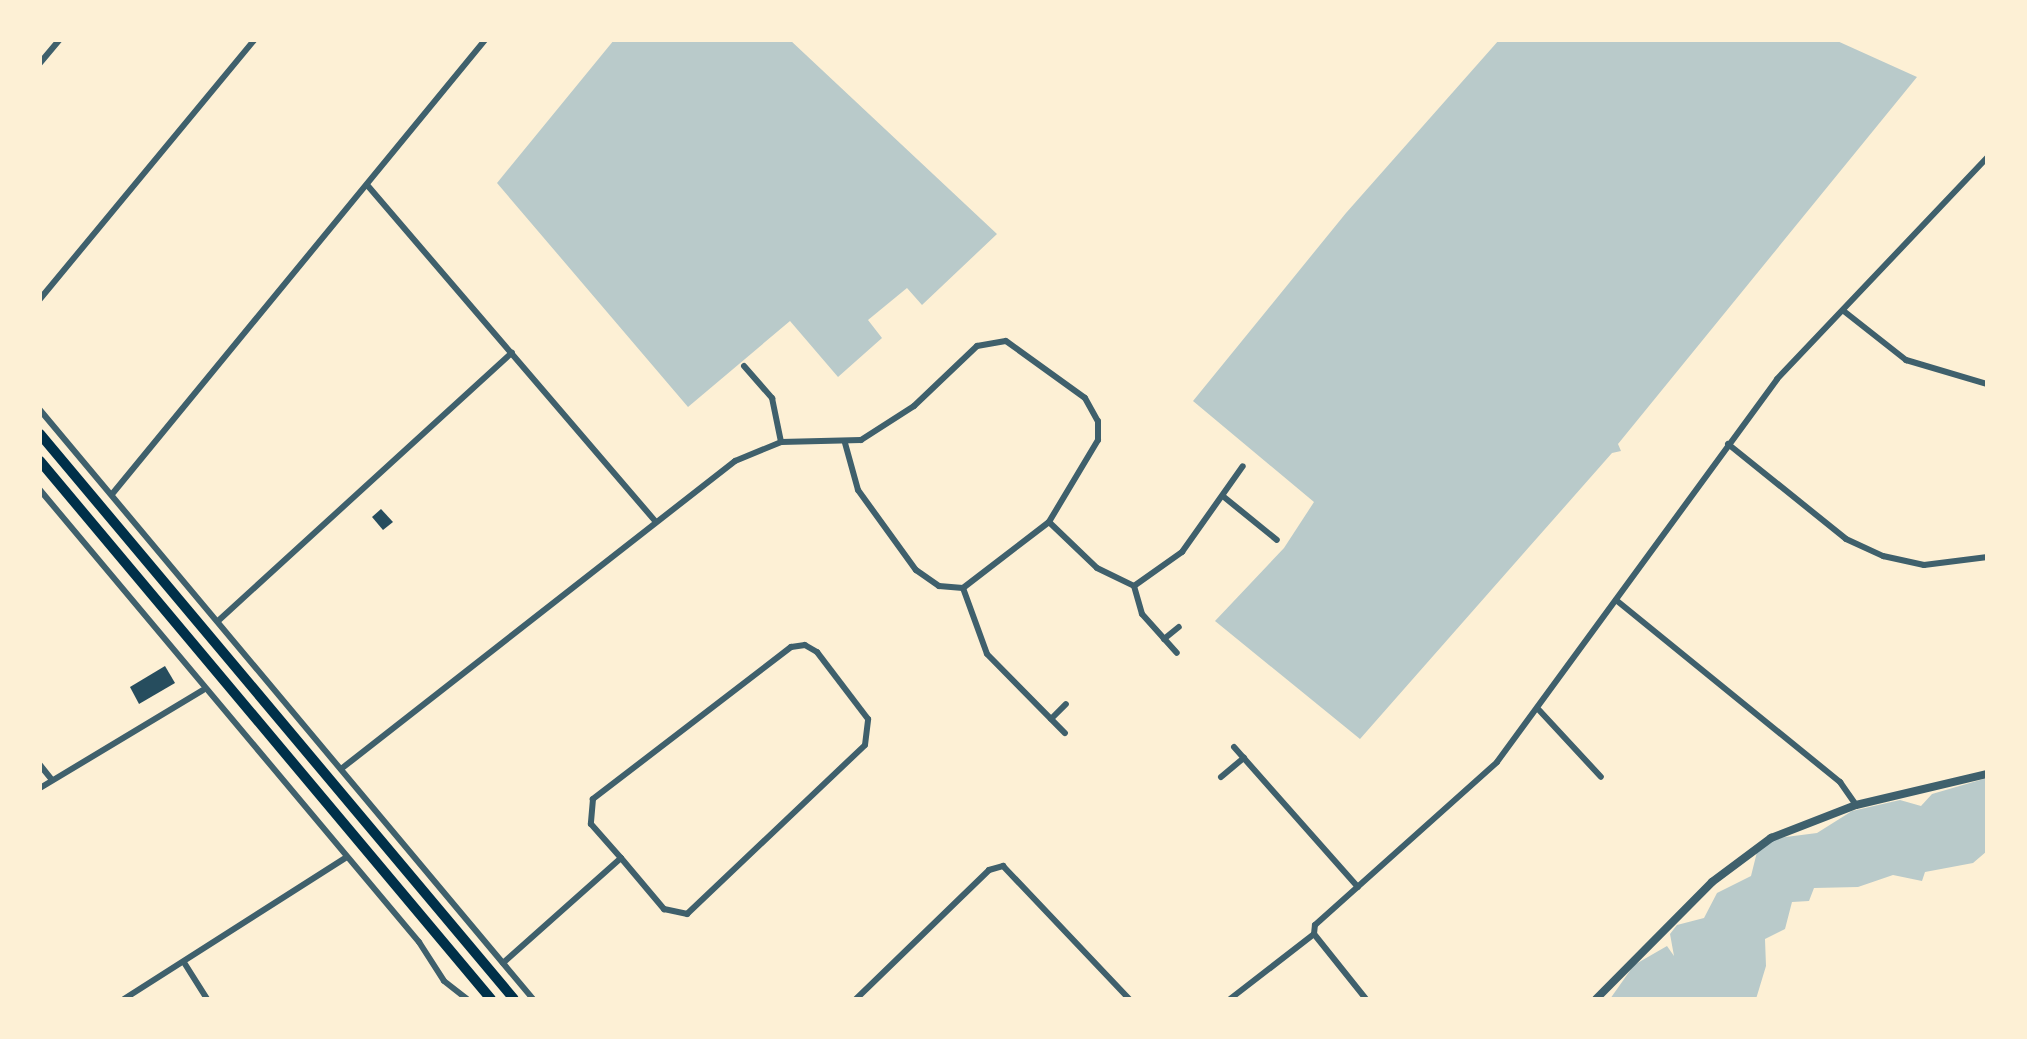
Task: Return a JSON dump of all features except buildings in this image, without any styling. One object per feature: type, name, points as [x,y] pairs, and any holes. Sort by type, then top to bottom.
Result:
[{"type":"main road","points":[[40,434],[514,999]]},
{"type":"main road","points":[[40,462],[491,999]]},
{"type":"street","points":[[40,62],[59,40]]},
{"type":"street","points":[[40,299],[254,40]]},
{"type":"street","points":[[114,493],[485,40]]},
{"type":"street","points":[[1230,999],[1314,934],[1315,926],[1497,762],[1777,379],[1845,312],[1987,158]]},
{"type":"street","points":[[368,186],[655,521]]},
{"type":"street","points":[[1845,312],[1906,360],[1987,384]]},
{"type":"street","points":[[341,769],[734,461],[782,442],[846,443],[903,414],[977,346],[1006,341],[1085,398],[1098,420],[1098,440],[1080,478],[1049,522],[963,588],[939,586],[916,570],[854,482],[846,443]]},
{"type":"street","points":[[218,622],[512,353]]},
{"type":"street","points":[[744,366],[772,398],[782,442]]},
{"type":"street","points":[[40,410],[114,493],[534,999]]},
{"type":"street","points":[[1728,444],[1846,539],[1883,556],[1924,565],[1987,557]]},
{"type":"street","points":[[1134,586],[1182,552],[1243,466]]},
{"type":"street","points":[[40,490],[203,690],[348,857],[444,982],[467,999]]},
{"type":"street","points":[[1224,497],[1277,540]]},
{"type":"street","points":[[1049,522],[1097,568],[1134,586],[1142,614],[1177,653]]},
{"type":"street","points":[[963,588],[987,654],[1065,733]]},
{"type":"street","points":[[1616,600],[1840,782],[1856,804]]},
{"type":"street","points":[[1164,639],[1180,628]]},
{"type":"street","points":[[805,644],[817,652],[868,720],[865,745],[688,914],[664,909],[621,858],[592,824],[593,798],[791,648],[805,644]]},
{"type":"street","points":[[40,788],[203,690]]},
{"type":"street","points":[[1051,719],[1066,704]]},
{"type":"street","points":[[1538,710],[1601,776]]},
{"type":"street","points":[[1234,747],[1358,887]]},
{"type":"street","points":[[1221,777],[1244,758]]},
{"type":"street","points":[[40,765],[52,780]]},
{"type":"street","points":[[1596,999],[1738,858],[1856,804],[1987,774]]},
{"type":"street","points":[[124,999],[185,964],[348,857]]},
{"type":"street","points":[[503,963],[621,858]]},
{"type":"street","points":[[856,999],[989,870],[1003,866],[1128,999]]},
{"type":"street","points":[[1314,934],[1366,999]]},
{"type":"street","points":[[185,964],[206,999]]},
{"type":"shaded area","points":[[614,40],[790,40],[997,234],[922,305],[907,288],[868,320],[882,338],[838,377],[790,321],[688,407],[497,183]]},
{"type":"shaded area","points":[[1499,40],[1835,40],[1917,77],[1618,444],[1621,451],[1612,453],[1360,739],[1215,621],[1284,548],[1314,502],[1193,401],[1346,213]]},
{"type":"shaded area","points":[[1987,778],[1987,851],[1973,863],[1925,872],[1922,881],[1893,875],[1858,887],[1814,888],[1809,901],[1792,902],[1785,929],[1765,939],[1766,966],[1756,999],[1610,999],[1634,965],[1667,946],[1674,956],[1670,934],[1677,925],[1704,918],[1717,893],[1751,876],[1757,852],[1771,839],[1817,833],[1852,811],[1900,800],[1921,806],[1932,794]]}]
